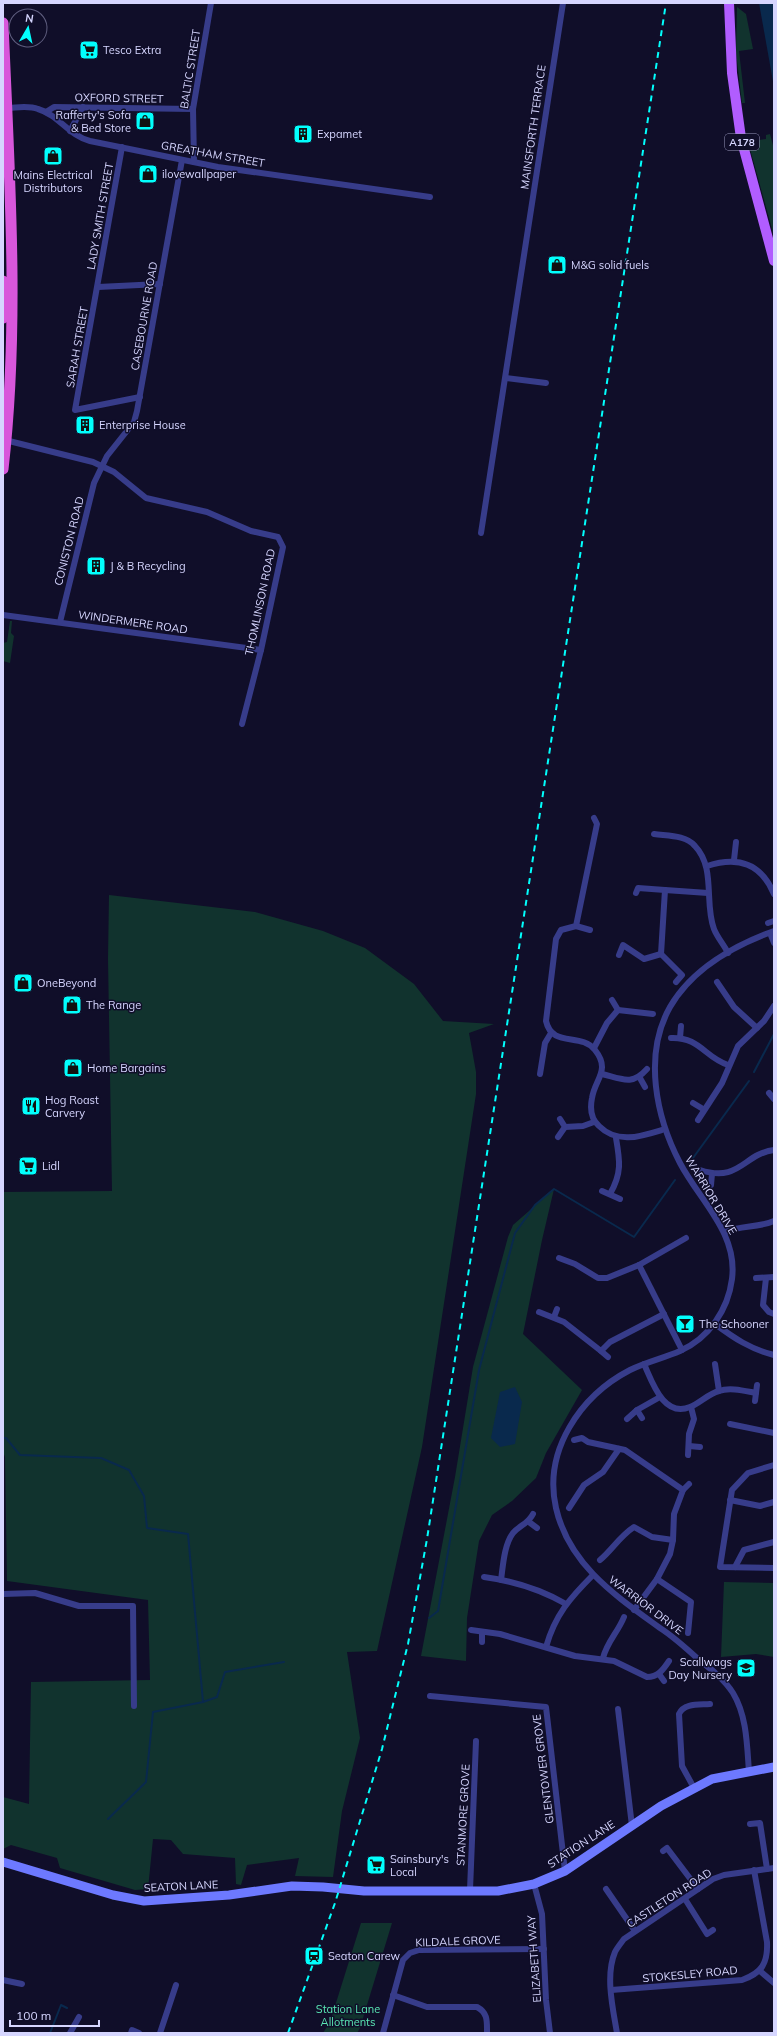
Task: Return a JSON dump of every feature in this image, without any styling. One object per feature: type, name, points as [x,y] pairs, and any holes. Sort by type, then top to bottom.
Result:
[{"type":"highway","points":[[3,23],[13,313],[3,469]]},
{"type":"highway","points":[[3,281],[3,318]]},
{"type":"main road","name":"A178","points":[[729,4],[732,72],[741,138],[774,260]]},
{"type":"main road","name":"STATION LANE","points":[[364,1891],[498,1891],[534,1884],[565,1871],[661,1806],[712,1779],[774,1768]]},
{"type":"main road","name":"SEATON LANE","points":[[3,1862],[133,1900],[201,1898],[292,1886],[364,1891]]},
{"type":"street","name":"BALTIC STREET","points":[[194,162],[193,109],[211,3]]},
{"type":"street","name":"MAINSFORTH TERRACE","points":[[481,533],[563,3]]},
{"type":"street","name":"GREATHAM STREET","points":[[5,108],[27,107],[46,112],[70,132],[82,139],[182,160],[430,197]]},
{"type":"street","name":"OXFORD STREET","points":[[46,112],[54,107],[193,109]]},
{"type":"street","points":[[70,132],[83,107]]},
{"type":"street","name":"LADY SMITH STREET","points":[[98,288],[122,147]]},
{"type":"street","name":"CASEBOURNE ROAD","points":[[102,466],[107,456],[134,422],[140,397],[182,160]]},
{"type":"street","points":[[98,288],[160,284]]},
{"type":"street","name":"SARAH STREET","points":[[98,288],[75,410],[140,397]]},
{"type":"street","points":[[506,378],[546,383]]},
{"type":"street","name":"THOMLINSON ROAD","points":[[5,440],[102,466],[114,472],[146,498],[207,512],[251,531],[278,537],[283,547],[261,650],[242,724]]},
{"type":"street","name":"CONISTON ROAD","points":[[60,622],[94,483],[102,466]]},
{"type":"street","name":"WINDERMERE ROAD","points":[[4,615],[261,650]]},
{"type":"street","points":[[576,926],[597,824],[594,818]]},
{"type":"street","points":[[654,834],[683,838],[695,845],[707,866],[708,894],[714,928],[728,953]]},
{"type":"street","points":[[734,860],[736,842]]},
{"type":"street","points":[[707,866],[723,861],[734,860],[757,870],[766,879],[774,894]]},
{"type":"street","points":[[636,893],[638,888],[708,894]]},
{"type":"street","points":[[665,890],[661,954],[682,975],[676,982]]},
{"type":"street","points":[[551,1034],[546,1021],[556,939],[562,930],[576,926],[590,930]]},
{"type":"street","points":[[772,932],[774,943]]},
{"type":"street","name":"WARRIOR DRIVE","points":[[749,1772],[745,1729],[741,1710],[734,1694],[724,1680],[673,1637],[634,1610],[593,1575],[574,1552],[564,1534],[556,1510],[553,1479],[557,1454],[565,1435],[586,1404],[613,1380],[644,1364],[694,1344],[715,1324],[729,1296],[733,1260],[725,1232],[682,1167],[665,1129],[659,1104],[656,1079],[659,1038],[671,1006],[684,988],[698,974],[728,953],[772,932]]},
{"type":"street","points":[[619,955],[623,945],[644,959],[661,954]]},
{"type":"street","points":[[717,982],[734,1007],[757,1028]]},
{"type":"street","points":[[612,1000],[618,1010]]},
{"type":"street","points":[[698,1120],[703,1109],[722,1083],[728,1065],[738,1046],[757,1028],[774,1006]]},
{"type":"street","points":[[594,1048],[607,1023],[618,1010]]},
{"type":"street","points":[[618,1010],[654,1014]]},
{"type":"street","points":[[680,1038],[681,1026]]},
{"type":"street","points":[[551,1034],[587,1043],[594,1048],[601,1063],[602,1074],[591,1099],[591,1106],[594,1122],[609,1135],[616,1138],[634,1138],[665,1129]]},
{"type":"street","points":[[540,1074],[545,1042],[551,1034]]},
{"type":"street","points":[[671,1038],[680,1038],[700,1046],[715,1060],[728,1065]]},
{"type":"street","points":[[602,1074],[623,1080],[640,1078],[647,1069]]},
{"type":"street","points":[[640,1078],[645,1087]]},
{"type":"street","points":[[769,1093],[774,1099]]},
{"type":"street","points":[[693,1103],[703,1109]]},
{"type":"street","points":[[560,1118],[565,1127]]},
{"type":"street","points":[[565,1127],[583,1126],[594,1122]]},
{"type":"street","points":[[558,1137],[565,1127]]},
{"type":"street","points":[[610,1194],[619,1174],[620,1162],[616,1138]]},
{"type":"street","points":[[700,1170],[712,1174],[740,1168],[760,1154],[774,1150]]},
{"type":"street","points":[[711,1185],[712,1174]]},
{"type":"street","points":[[602,1190],[620,1199]]},
{"type":"street","points":[[725,1232],[733,1228],[766,1225],[774,1221]]},
{"type":"street","points":[[559,1258],[575,1264],[598,1278],[616,1276],[639,1265],[686,1238]]},
{"type":"street","points":[[639,1265],[682,1350]]},
{"type":"street","points":[[756,1278],[774,1277]]},
{"type":"street","points":[[766,1278],[762,1305],[769,1312],[774,1314]]},
{"type":"street","points":[[554,1317],[557,1309]]},
{"type":"street","points":[[539,1312],[570,1325],[608,1357]]},
{"type":"street","points":[[601,1351],[610,1342],[664,1314]]},
{"type":"street","points":[[715,1324],[744,1345],[759,1352],[774,1355]]},
{"type":"street","points":[[644,1364],[660,1398],[667,1404],[676,1408],[691,1407],[719,1391],[756,1393]]},
{"type":"street","points":[[715,1364],[719,1391]]},
{"type":"street","points":[[755,1401],[757,1385]]},
{"type":"street","points":[[628,1419],[637,1410],[660,1398]]},
{"type":"street","points":[[688,1455],[689,1434],[694,1419],[691,1407]]},
{"type":"street","points":[[637,1410],[642,1418]]},
{"type":"street","points":[[730,1424],[774,1433]]},
{"type":"street","points":[[574,1440],[582,1438],[588,1442],[625,1450],[683,1490]]},
{"type":"street","points":[[689,1446],[700,1447]]},
{"type":"street","points":[[569,1508],[584,1485],[603,1472],[618,1449]]},
{"type":"street","points":[[774,1465],[748,1473],[732,1490],[720,1567],[774,1568]]},
{"type":"street","points":[[634,1610],[657,1579],[670,1554],[673,1540],[674,1514],[683,1490],[689,1484]]},
{"type":"street","points":[[569,1493],[576,1498]]},
{"type":"street","points":[[730,1500],[760,1506],[774,1502]]},
{"type":"street","points":[[501,1580],[505,1554],[512,1534],[529,1522],[533,1514]]},
{"type":"street","points":[[529,1522],[537,1528]]},
{"type":"street","points":[[600,1560],[626,1532],[634,1527],[652,1537],[673,1540]]},
{"type":"street","points":[[735,1567],[744,1550],[774,1542]]},
{"type":"street","points":[[546,1647],[554,1622],[566,1604],[593,1575]]},
{"type":"street","points":[[484,1577],[525,1585],[547,1593],[566,1604]]},
{"type":"street","points":[[657,1579],[691,1602],[688,1633]]},
{"type":"street","points":[[3,1594],[35,1593],[79,1606],[133,1606],[134,1706]]},
{"type":"street","points":[[603,1658],[610,1639],[621,1630],[624,1617]]},
{"type":"street","points":[[471,1630],[500,1634],[575,1656],[603,1658],[627,1666],[640,1675],[647,1677],[653,1677],[659,1674],[669,1661]]},
{"type":"street","points":[[482,1632],[482,1642]]},
{"type":"street","points":[[659,1674],[664,1681]]},
{"type":"street","name":"GLENTOWER GROVE","points":[[430,1696],[546,1708],[565,1871]]},
{"type":"street","points":[[694,1788],[682,1766],[679,1714],[681,1709],[687,1706],[710,1704]]},
{"type":"street","points":[[618,1709],[632,1826]]},
{"type":"street","name":"STANMORE GROVE","points":[[470,1890],[476,1741]]},
{"type":"street","points":[[750,1824],[760,1823],[771,1868]]},
{"type":"street","points":[[663,1851],[668,1848],[698,1889]]},
{"type":"street","name":"CASTLETON ROAD","points":[[618,2033],[611,1990],[611,1970],[615,1952],[624,1939],[718,1877],[771,1868]]},
{"type":"street","points":[[754,1870],[768,1951],[760,1971],[774,1983]]},
{"type":"street","name":"ELIZABETH WAY","points":[[534,1884],[542,1914],[550,2033]]},
{"type":"street","points":[[606,1890],[635,1931]]},
{"type":"street","points":[[685,1899],[707,1934],[713,1930]]},
{"type":"street","name":"KILDALE GROVE","points":[[383,2033],[403,1960],[410,1953],[419,1950],[544,1949]]},
{"type":"street","name":"STOKESLEY ROAD","points":[[611,1990],[742,1980],[753,1976],[760,1971]]},
{"type":"street","points":[[3,1980],[22,1984]]},
{"type":"street","points":[[160,2033],[176,1985]]},
{"type":"street","points":[[393,1995],[427,2007],[477,2007],[482,2010],[486,2016],[487,2033]]},
{"type":"street","points":[[70,2033],[78,2017]]},
{"type":"street","points":[[131,2033],[132,2030],[139,2033]]},
{"type":"green space","points":[[737,7],[746,14],[753,49],[739,51],[745,103],[742,103],[736,52]]},
{"type":"green space","points":[[770,134],[774,149],[774,236],[747,138],[753,137],[753,141],[766,139],[766,135]]},
{"type":"green space","points":[[10,621],[12,621],[11,633],[14,636],[10,663],[3,661],[3,643],[7,642]]},
{"type":"green space","points":[[109,895],[255,912],[323,931],[365,948],[414,984],[443,1021],[494,1024],[469,1033],[476,1072],[476,1094],[422,1447],[377,1651],[347,1652],[360,1738],[342,1811],[333,1877],[295,1876],[299,1858],[247,1865],[241,1885],[236,1884],[235,1858],[183,1854],[171,1840],[153,1839],[148,1889],[135,1890],[60,1868],[57,1858],[11,1845],[3,1849],[3,1797],[29,1804],[31,1682],[150,1680],[148,1600],[7,1581],[5,1457],[3,1452],[3,1192],[112,1191],[108,959]]},
{"type":"green space","points":[[554,1189],[523,1334],[582,1390],[546,1453],[536,1478],[512,1501],[492,1515],[479,1541],[467,1618],[466,1661],[421,1656],[455,1477],[473,1367],[508,1237],[513,1225]]},
{"type":"green space","points":[[724,1582],[774,1583],[774,1657],[756,1654],[721,1657]]},
{"type":"green space","name":"Station Lane Allotments","points":[[361,1923],[392,1923],[360,2028],[357,2033],[323,2033],[330,2022]]},
{"type":"water","points":[[759,3],[774,3],[774,87]]},
{"type":"water","points":[[515,1387],[522,1402],[515,1444],[500,1447],[491,1438],[500,1392]]},
{"type":"waterway","points":[[754,1072],[774,1034]]},
{"type":"waterway","points":[[693,1158],[749,1081]]},
{"type":"waterway","points":[[429,1618],[438,1611],[479,1370],[515,1233],[535,1205],[554,1189],[634,1237],[675,1180]]},
{"type":"waterway","points":[[3,1438],[6,1438],[20,1455],[101,1458],[129,1470],[144,1496],[147,1528],[188,1534],[203,1702],[217,1697],[225,1672],[284,1662]]},
{"type":"waterway","points":[[108,1819],[146,1782],[153,1712],[203,1702]]},
{"type":"waterway","points":[[50,2033],[61,2005],[67,2008]]},
{"type":"railway","points":[[288,2033],[335,1903],[382,1749],[408,1644],[427,1539],[666,3]]},
{"type":"place","name":"Tesco Extra","points":[[89,50]]},
{"type":"place","name":"Rafferty's Sofa & Bed Store","points":[[145,121]]},
{"type":"place","name":"Expamet","points":[[303,134]]},
{"type":"place","name":"Mains Electrical Distributors","points":[[53,156]]},
{"type":"place","name":"ilovewallpaper","points":[[148,174]]},
{"type":"place","name":"M&G solid fuels","points":[[557,265]]},
{"type":"place","name":"Enterprise House","points":[[85,425]]},
{"type":"place","name":"J & B Recycling","points":[[96,566]]},
{"type":"place","name":"OneBeyond","points":[[23,983]]},
{"type":"place","name":"The Range","points":[[72,1005]]},
{"type":"place","name":"Home Bargains","points":[[73,1068]]},
{"type":"place","name":"Hog Roast Carvery","points":[[31,1106]]},
{"type":"place","name":"Lidl","points":[[28,1166]]},
{"type":"place","name":"The Schooner","points":[[685,1324]]},
{"type":"place","name":"Scallwags Day Nursery","points":[[746,1668]]},
{"type":"place","name":"Sainsbury's Local","points":[[376,1865]]},
{"type":"place","name":"Seaton Carew","points":[[314,1956]]}]
